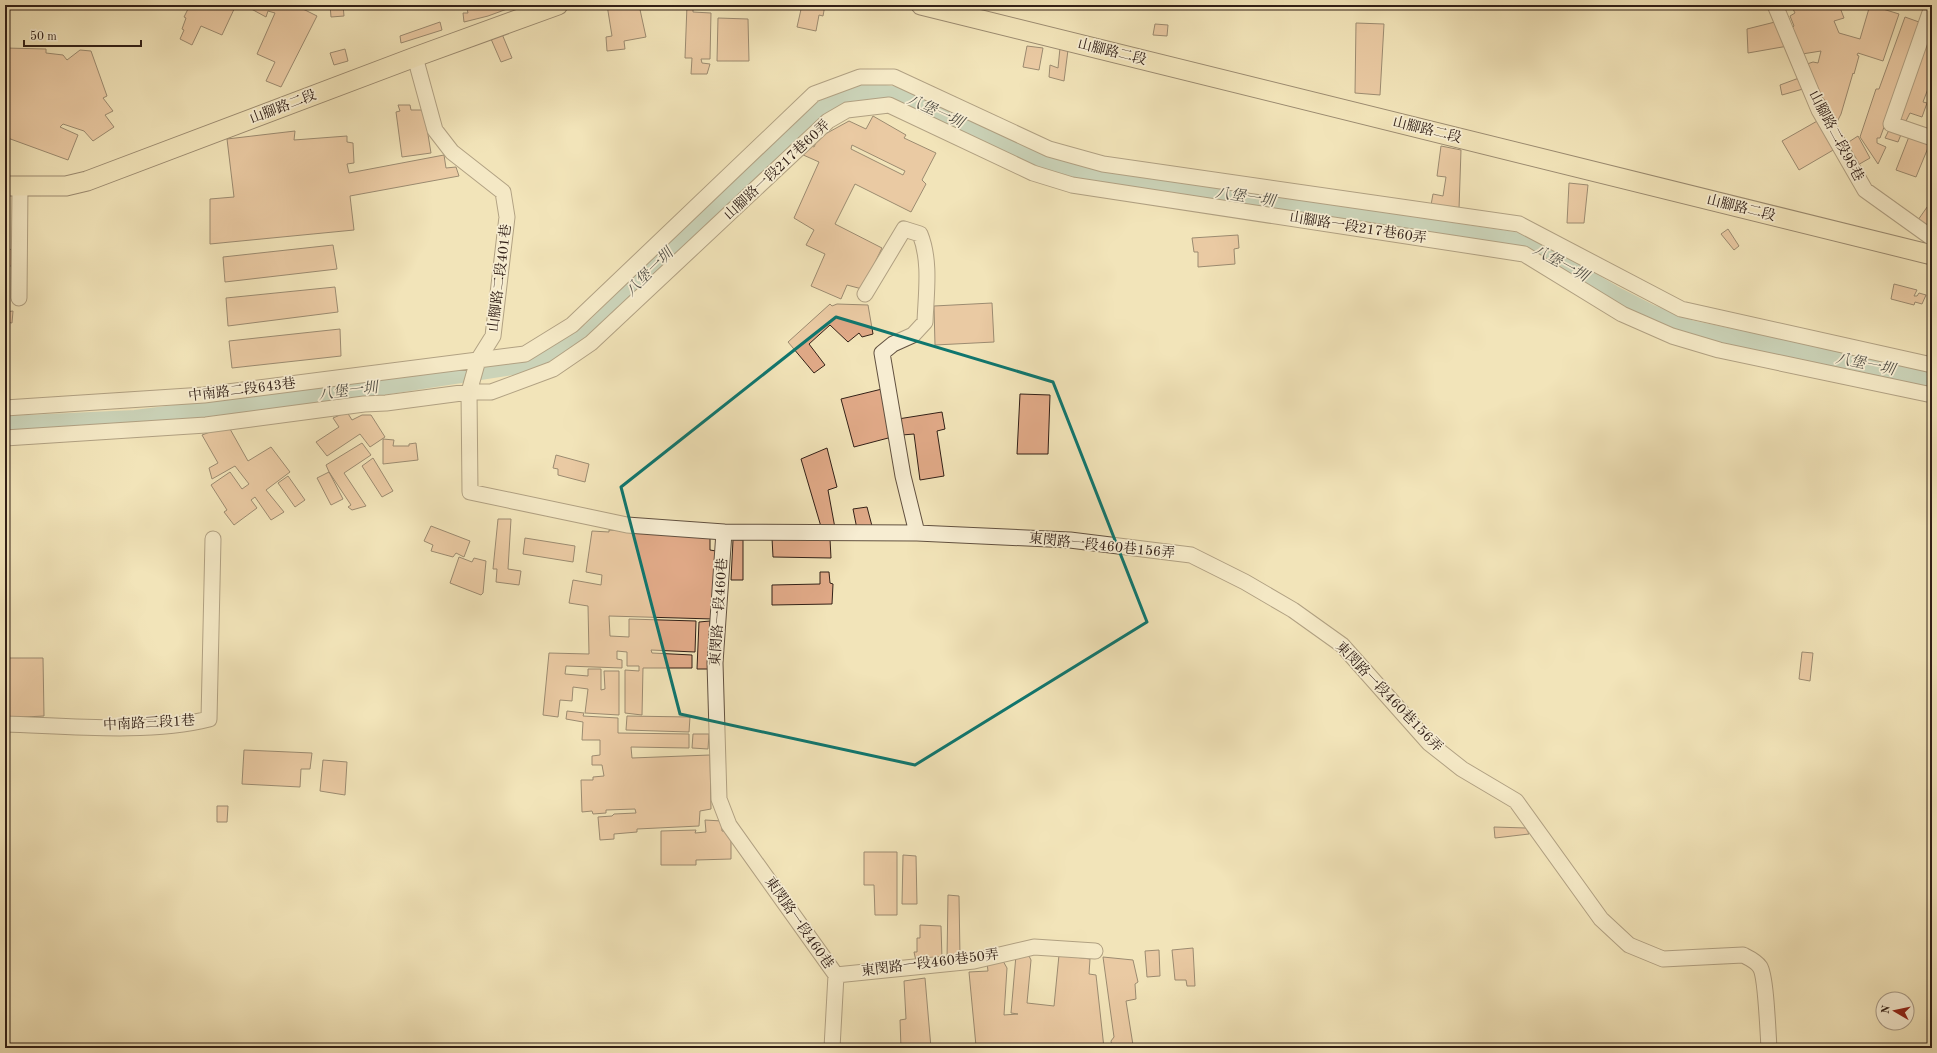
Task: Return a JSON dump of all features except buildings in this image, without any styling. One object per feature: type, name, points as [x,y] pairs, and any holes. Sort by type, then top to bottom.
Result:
[{"type":"main road","name":"山腳路二段","points":[[13,186],[66,186],[86,181],[415,57],[558,5]]},
{"type":"main road","name":"山腳路二段","points":[[921,5],[1932,255]]},
{"type":"street","name":"山腳路二段98巷","points":[[1775,5],[1819,110],[1865,190],[1932,238]]},
{"type":"street","points":[[1932,7],[1891,124],[1932,138]]},
{"type":"street","name":"山腳路二段401巷","points":[[415,57],[435,130],[452,152],[503,192],[508,217],[493,336],[478,360]]},
{"type":"street","name":"中南路二段643巷","points":[[5,408],[204,395],[525,354],[572,325],[814,94],[860,77],[894,77],[1049,149],[1104,164],[1519,224],[1681,309],[1932,365]]},
{"type":"street","name":"山腳路一段217巷60弄","points":[[5,438],[206,425],[364,404],[386,403],[469,392],[491,392],[553,369],[591,344],[828,121],[847,110],[889,105],[1032,173],[1072,185],[1524,254],[1622,314],[1672,336],[1719,350],[1932,395]]},
{"type":"street","points":[[13,186],[19,298]]},
{"type":"street","points":[[866,294],[904,229],[920,234],[924,244],[926,262],[925,322],[913,335],[893,344],[882,353],[903,476],[917,533]]},
{"type":"street","points":[[478,360],[469,392],[470,492],[627,526],[724,532]]},
{"type":"street","name":"東閔路一段460巷156弄","points":[[724,532],[917,533],[1070,540],[1191,555],[1245,582],[1293,610],[1342,645],[1429,743],[1462,769],[1516,802],[1601,919],[1629,945],[1663,959],[1743,955],[1752,959],[1761,968],[1766,1000],[1769,1048]]},
{"type":"street","name":"東閔路一段460巷","points":[[724,532],[715,663],[719,799],[729,825],[836,975],[832,1048]]},
{"type":"street","name":"中南路三段1巷","points":[[5,724],[133,727],[189,724],[209,719],[213,539]]},
{"type":"street","name":"東閔路一段460巷50弄","points":[[836,975],[974,961],[1034,947],[1095,951]]},
{"type":"highlighted area","points":[[836,317],[1053,382],[1147,622],[915,765],[680,714],[621,487]]},
{"type":"waterway","name":"八堡一圳","points":[[5,424],[135,418],[383,387],[526,365],[590,331],[804,121],[837,99],[871,91],[898,95],[1034,158],[1071,171],[1101,177],[1520,241],[1541,251],[1613,293],[1652,313],[1690,328],[1932,379]]}]
